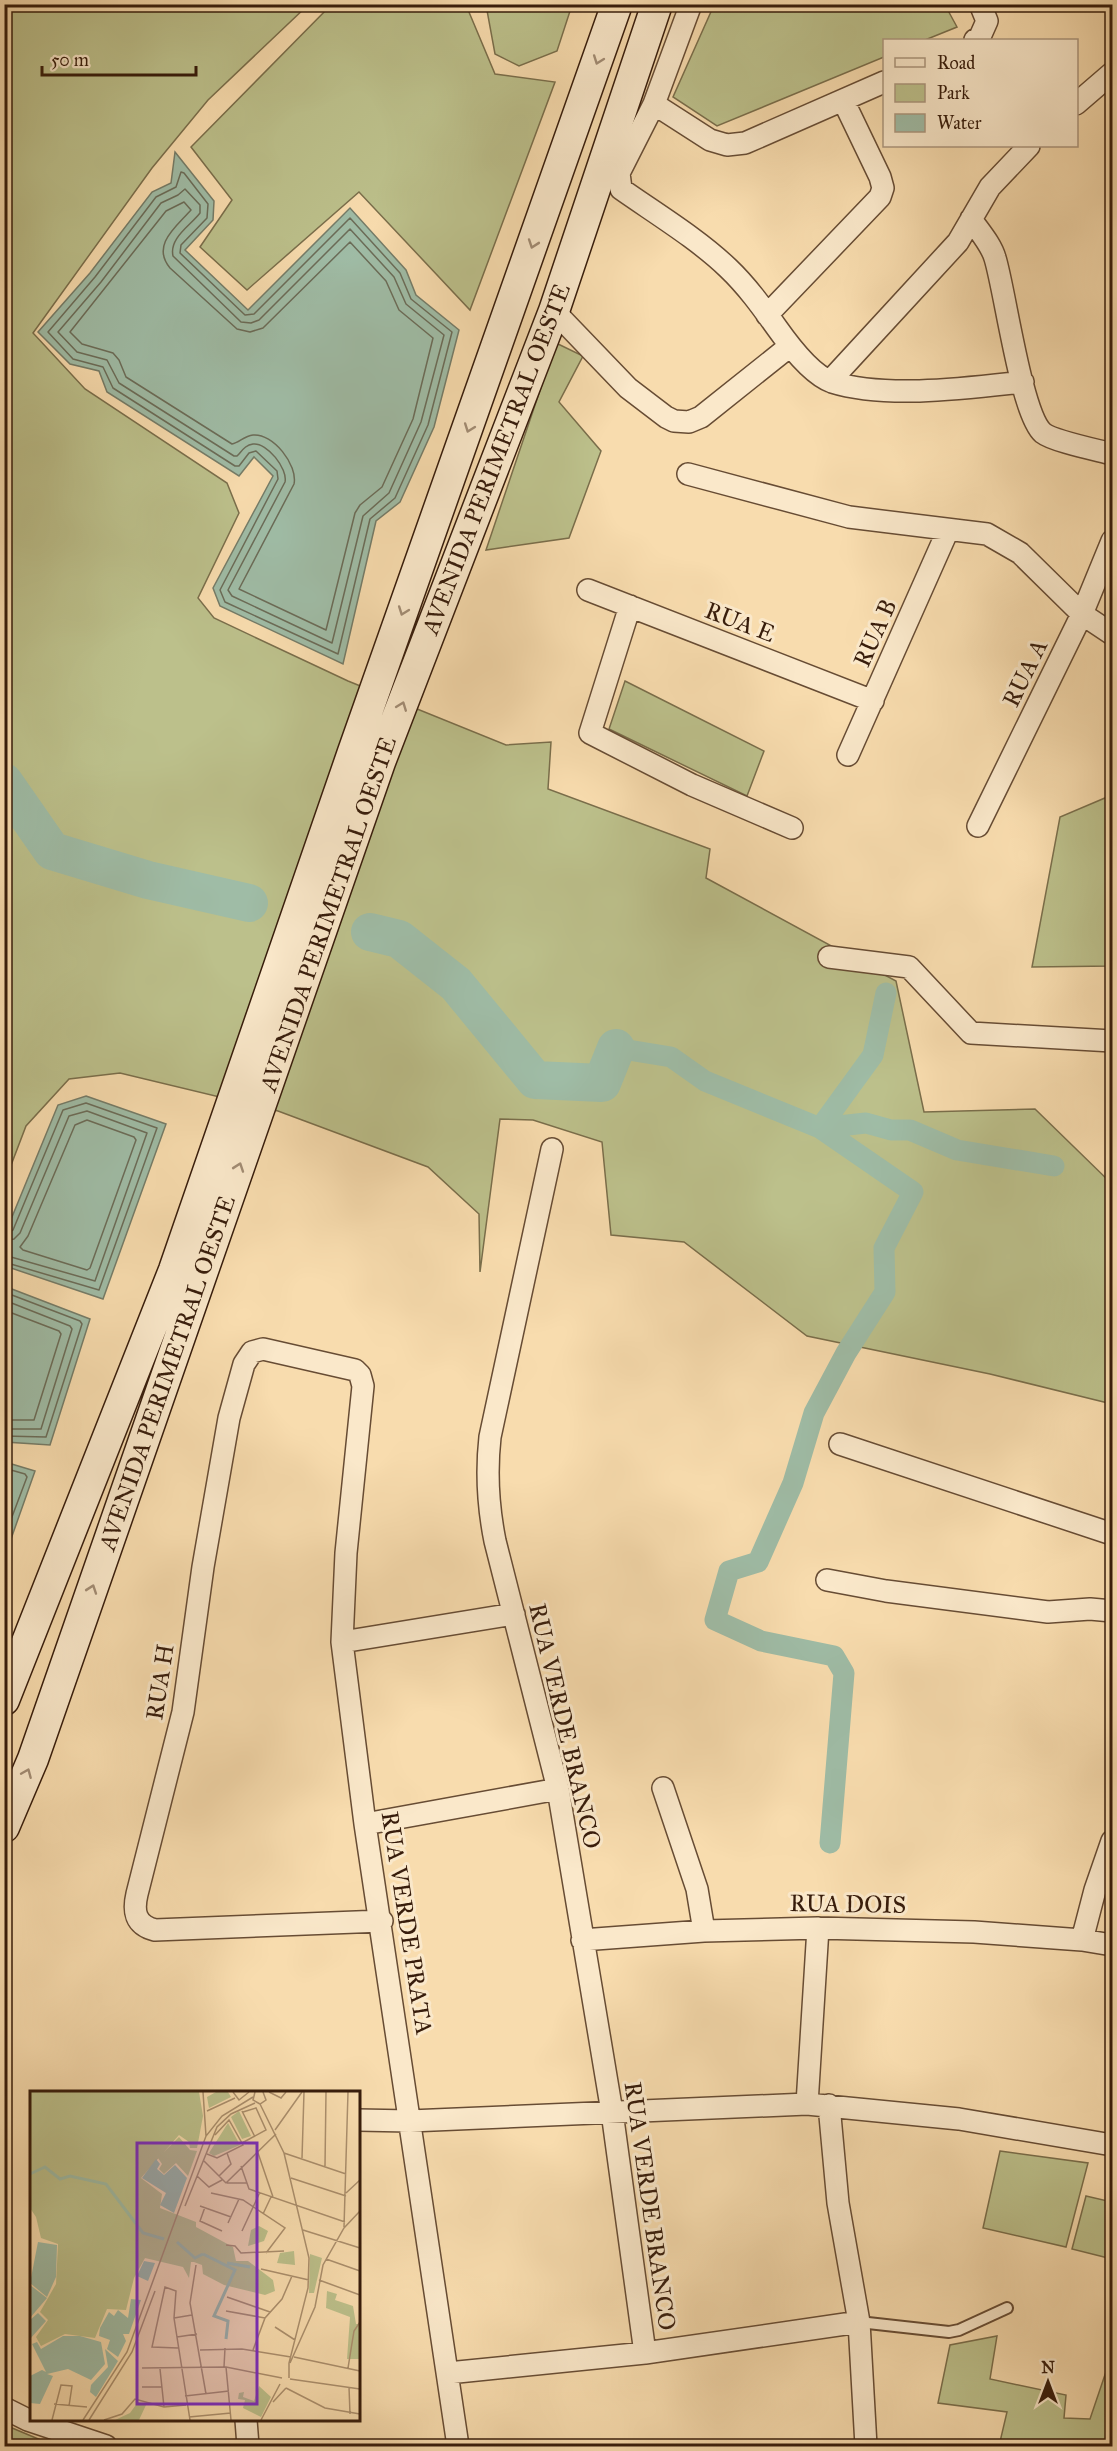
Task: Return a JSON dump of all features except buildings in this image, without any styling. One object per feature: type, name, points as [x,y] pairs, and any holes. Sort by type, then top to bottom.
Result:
[{"type":"main road","name":"AVENIDA PERIMETRAL OESTE","points":[[4,1700],[174,1270],[353,752],[618,4]]},
{"type":"main road","name":"AVENIDA PERIMETRAL OESTE","points":[[4,1827],[37,1748],[380,762],[554,311],[657,4]]},
{"type":"street","points":[[691,4],[654,104],[619,173],[621,189],[726,266],[790,346],[809,366],[830,381],[867,388],[902,390],[968,388],[1023,382]]},
{"type":"street","points":[[979,39],[987,21],[982,5]]},
{"type":"street","points":[[1078,103],[1113,73]]},
{"type":"street","points":[[654,104],[710,140],[727,145],[745,143],[883,83]]},
{"type":"street","points":[[767,315],[880,198],[883,188],[880,177],[843,100]]},
{"type":"street","points":[[830,381],[958,242],[990,187],[1028,147]]},
{"type":"street","points":[[971,219],[995,256],[1006,317],[1023,382],[1032,412],[1041,431],[1053,438],[1113,454]]},
{"type":"street","points":[[554,311],[628,388],[674,421],[689,422],[701,417],[790,346]]},
{"type":"street","points":[[688,474],[849,518],[987,534],[1020,553],[1082,614],[1113,634]]},
{"type":"street","name":"RUA B","points":[[848,755],[948,530]]},
{"type":"street","name":"RUA A","points":[[978,826],[1082,614],[1113,541]]},
{"type":"street","name":"RUA E","points":[[588,590],[873,701]]},
{"type":"street","points":[[630,606],[590,733],[692,785],[792,828]]},
{"type":"street","points":[[829,957],[909,967],[971,1033],[1113,1041]]},
{"type":"street","name":"RUA VERDE BRANCO","points":[[552,1149],[490,1437],[487,1464],[488,1507],[558,1790],[612,2112],[645,2353]]},
{"type":"street","name":"RUA H","points":[[363,1405],[362,1380],[359,1372],[355,1370],[263,1349],[252,1352],[244,1364],[229,1418],[219,1475],[203,1567],[183,1712],[135,1908],[140,1923],[155,1930],[382,1921]]},
{"type":"street","name":"RUA VERDE PRATA","points":[[363,1405],[346,1553],[342,1642],[366,1824],[458,2446]]},
{"type":"street","points":[[840,1444],[1113,1534]]},
{"type":"street","points":[[827,1580],[886,1591],[1048,1612],[1090,1609],[1113,1611]]},
{"type":"street","points":[[342,1642],[514,1614]]},
{"type":"street","points":[[663,1788],[697,1888],[704,1931]]},
{"type":"street","points":[[366,1824],[558,1790]]},
{"type":"street","points":[[1082,1940],[1095,1890],[1113,1841]]},
{"type":"street","points":[[807,2104],[818,1928]]},
{"type":"street","name":"RUA DOIS","points":[[582,1940],[704,1931],[818,1928],[974,1932],[1082,1940],[1113,1945]]},
{"type":"street","points":[[360,2120],[410,2121],[807,2104],[959,2119],[1113,2145]]},
{"type":"street","points":[[829,2105],[839,2214],[859,2322],[866,2446]]},
{"type":"street","points":[[448,2373],[645,2353],[859,2322]]},
{"type":"street","points":[[4,2408],[30,2421]]},
{"type":"street","points":[[31,2421],[106,2446]]},
{"type":"street","points":[[246,2421],[248,2446]]},
{"type":"lane","points":[[859,2322],[949,2332],[959,2330],[1007,2308]]},
{"type":"green space","points":[[332,4],[466,5],[495,74],[555,82],[470,310],[359,192],[247,290],[200,247],[232,200],[191,147]]},
{"type":"green space","points":[[486,4],[572,5],[557,51],[519,66],[495,54]]},
{"type":"green space","points":[[5,5],[308,5],[208,100],[152,168],[33,333],[85,389],[227,483],[239,513],[198,598],[214,618],[348,681],[506,745],[551,742],[548,789],[710,849],[706,878],[896,981],[924,1112],[1035,1109],[1112,1184],[1112,1404],[990,1374],[807,1336],[684,1242],[611,1235],[602,1142],[533,1120],[500,1119],[480,1272],[479,1214],[428,1167],[278,1111],[120,1073],[69,1079],[26,1126],[5,1181]]},
{"type":"green space","points":[[714,5],[945,5],[957,27],[927,39],[883,39],[883,57],[717,126],[673,97]]},
{"type":"green space","points":[[556,343],[583,356],[559,402],[601,451],[569,538],[486,550]]},
{"type":"green space","points":[[625,681],[764,751],[747,796],[609,729]]},
{"type":"green space","points":[[1112,795],[1112,966],[1032,967],[1060,817]]},
{"type":"green space","points":[[1000,2151],[1088,2163],[1066,2247],[983,2228]]},
{"type":"green space","points":[[1086,2196],[1112,2202],[1112,2259],[1072,2249]]},
{"type":"green space","points":[[997,2336],[990,2379],[1066,2395],[1064,2418],[1090,2419],[1112,2354],[1112,2446],[999,2446],[1007,2412],[938,2403],[950,2345]]},
{"type":"green space","points":[[5,2425],[55,2446],[5,2446]]},
{"type":"water","points":[[175,152],[214,201],[213,220],[185,250],[248,310],[350,208],[406,270],[416,295],[459,330],[434,427],[400,502],[376,521],[343,664],[220,606],[213,588],[273,476],[254,457],[239,476],[107,392],[99,371],[70,364],[38,332],[90,273],[152,192],[171,183]]},
{"type":"water","points":[[86,1096],[166,1124],[103,1299],[5,1266],[5,1234],[58,1105]]},
{"type":"water","points":[[4,1286],[90,1319],[50,1445],[5,1442]]},
{"type":"water","points":[[4,1462],[35,1471],[5,1556]]},
{"type":"waterway","points":[[4,782],[52,851],[148,880],[249,903]]},
{"type":"waterway","points":[[370,932],[399,939],[456,984],[535,1080],[602,1083],[616,1048]]},
{"type":"waterway","points":[[820,1128],[873,1055],[886,993]]},
{"type":"waterway","points":[[616,1048],[671,1057],[705,1081],[820,1128],[913,1192],[884,1248],[885,1292],[846,1353],[814,1413],[793,1483],[758,1562],[729,1571],[715,1620],[761,1641],[834,1656],[844,1673],[830,1843]]},
{"type":"waterway","points":[[820,1128],[866,1123],[891,1130],[910,1130],[957,1150],[1054,1166]]}]
